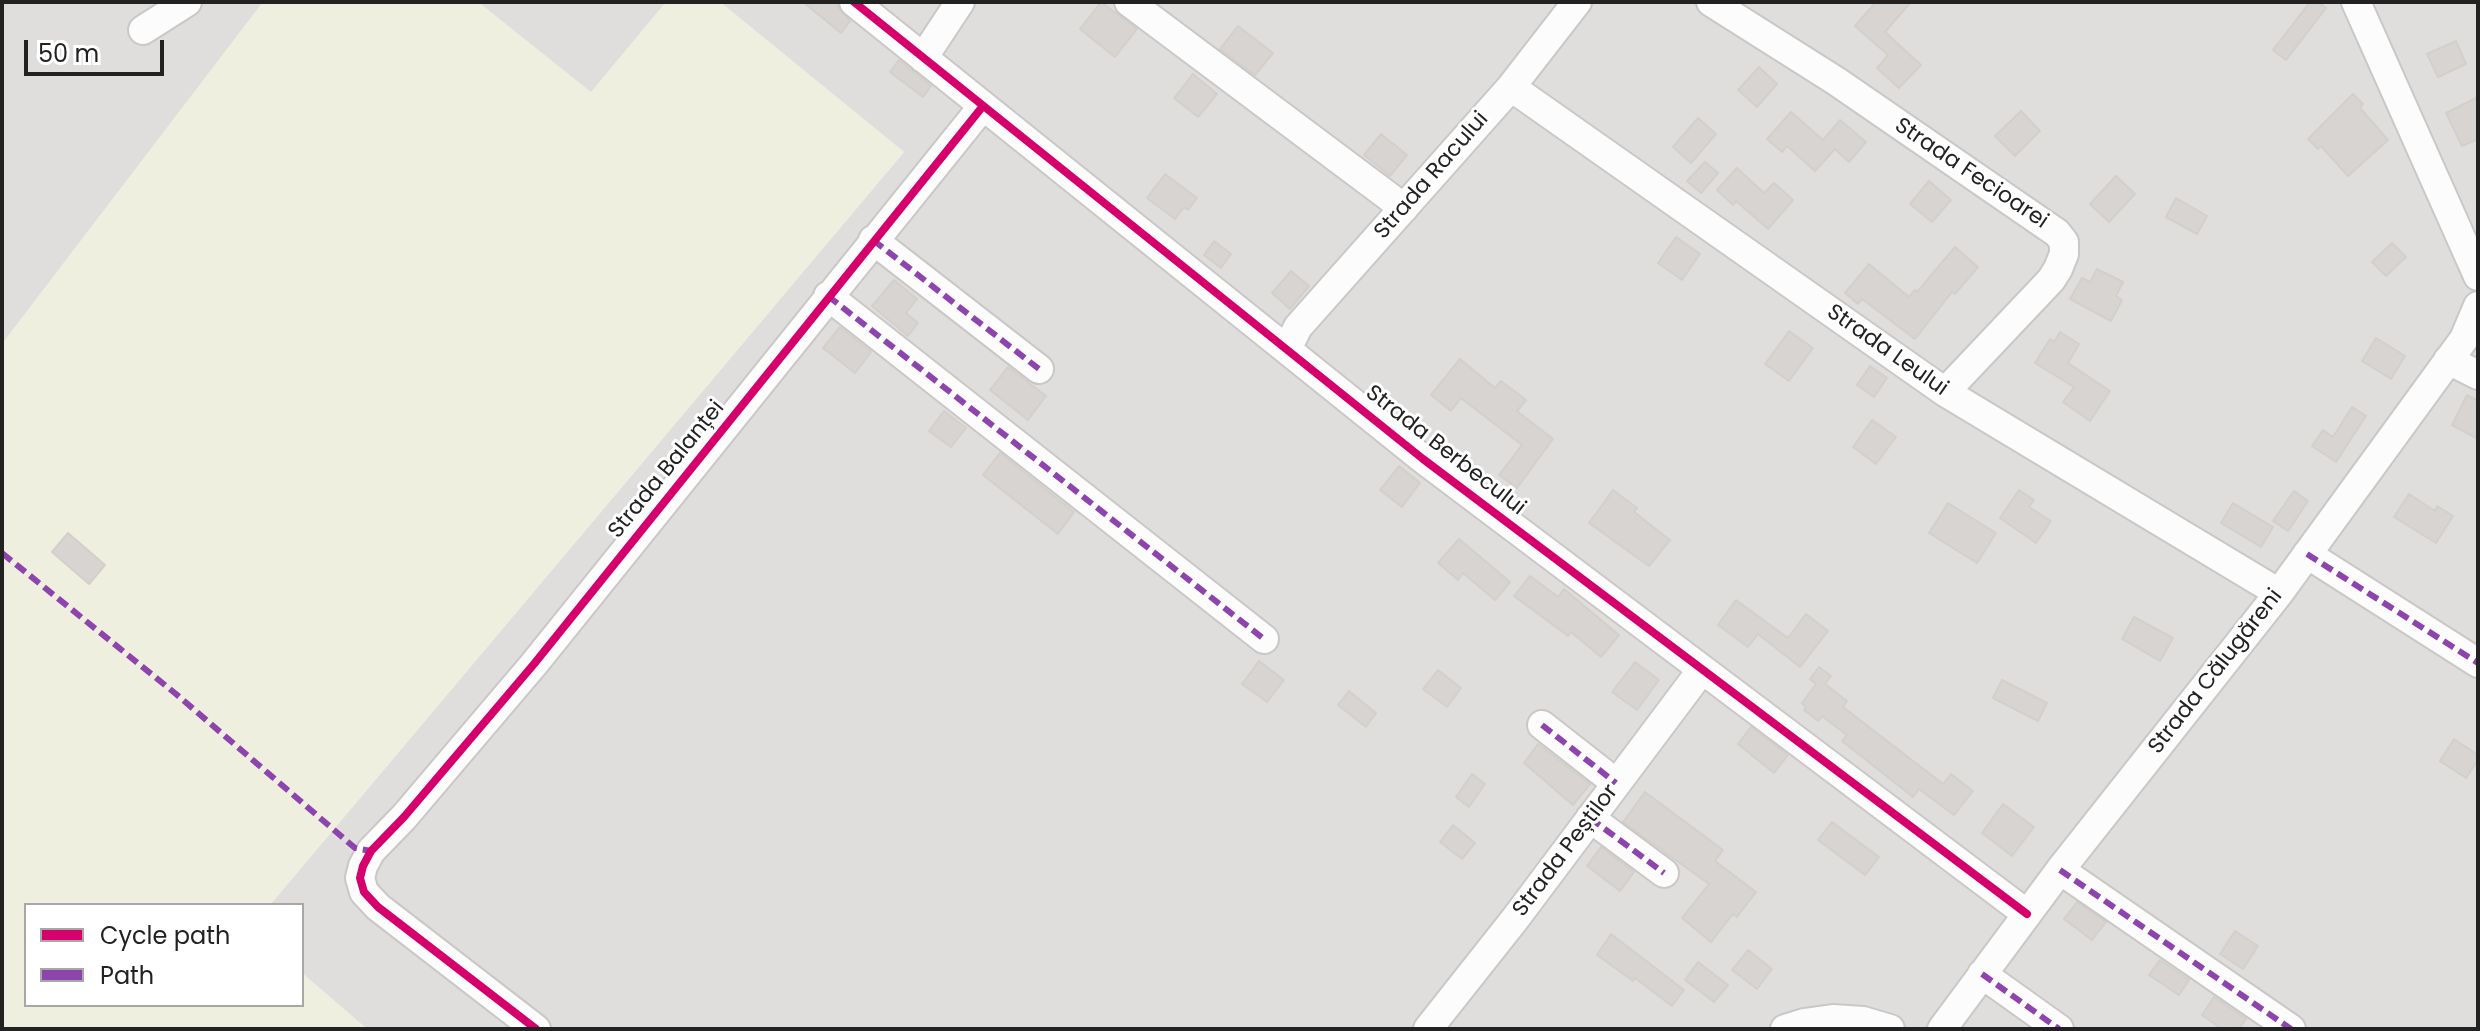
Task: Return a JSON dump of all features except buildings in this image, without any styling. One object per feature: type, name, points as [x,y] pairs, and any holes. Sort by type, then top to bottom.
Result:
[{"type":"street","points":[[143,30],[187,2]]},
{"type":"street","name":"Strada Berbecului","points":[[854,2],[1423,459],[2027,914]]},
{"type":"street","points":[[1129,2],[1404,208]]},
{"type":"street","name":"Strada Racului","points":[[1287,349],[1298,327],[1511,87],[1577,2]]},
{"type":"street","name":"Strada Fecioarei","points":[[1711,2],[1836,81],[2057,233],[2064,242],[2064,254],[2051,280],[1945,392]]},
{"type":"street","points":[[2356,2],[2478,276]]},
{"type":"street","points":[[883,26],[909,29],[952,13]]},
{"type":"street","points":[[923,58],[952,13]]},
{"type":"street","name":"Strada Leului","points":[[1511,87],[1945,392],[2279,593]]},
{"type":"street","name":"Strada Balanței","points":[[536,1029],[378,907],[364,892],[360,878],[371,851],[404,817],[534,664],[983,106]]},
{"type":"street","points":[[873,240],[1039,369]]},
{"type":"street","points":[[828,296],[1264,639]]},
{"type":"street","name":"Strada Călugăreni","points":[[1942,1029],[2060,870],[2279,593],[2464,339],[2478,306]]},
{"type":"street","points":[[2448,360],[2478,375]]},
{"type":"street","points":[[2307,554],[2478,663]]},
{"type":"street","name":"Strada Peștilor","points":[[1428,1029],[1701,671]]},
{"type":"street","points":[[1542,725],[1616,783]]},
{"type":"street","points":[[1590,818],[1664,873]]},
{"type":"street","points":[[2060,870],[2291,1029]]},
{"type":"street","points":[[1982,974],[2059,1029]]},
{"type":"street","points":[[1785,1029],[1833,1019],[1863,1021],[1890,1029]]},
{"type":"shaded area","points":[[2,2],[263,2],[2,344]]},
{"type":"shaded area","points":[[478,2],[666,2],[591,93]]},
{"type":"shaded area","points":[[720,2],[2478,2],[2478,1029],[367,1029],[304,975],[304,903],[272,903],[904,152]]},
{"type":"green space","points":[[263,2],[478,2],[591,92],[666,2],[720,2],[904,152],[272,903],[24,903],[24,1007],[304,1007],[304,975],[367,1029],[2,1029],[2,344]]},
{"type":"marked path","points":[[873,240],[1039,369]]},
{"type":"marked path","points":[[828,296],[1264,639]]},
{"type":"marked path","points":[[2,553],[176,694],[355,848],[371,851],[367,858]]},
{"type":"marked path","points":[[2307,554],[2478,663]]},
{"type":"marked path","points":[[1542,725],[1616,783]]},
{"type":"marked path","points":[[1590,818],[1664,873]]},
{"type":"marked path","points":[[2060,870],[2291,1029]]},
{"type":"marked path","points":[[1982,974],[2059,1029]]},
{"type":"cycle path","points":[[854,2],[1423,459],[2027,914]]},
{"type":"cycle path","points":[[536,1029],[378,907],[364,892],[360,878],[363,866],[371,851],[404,817],[534,664],[983,106]]}]
